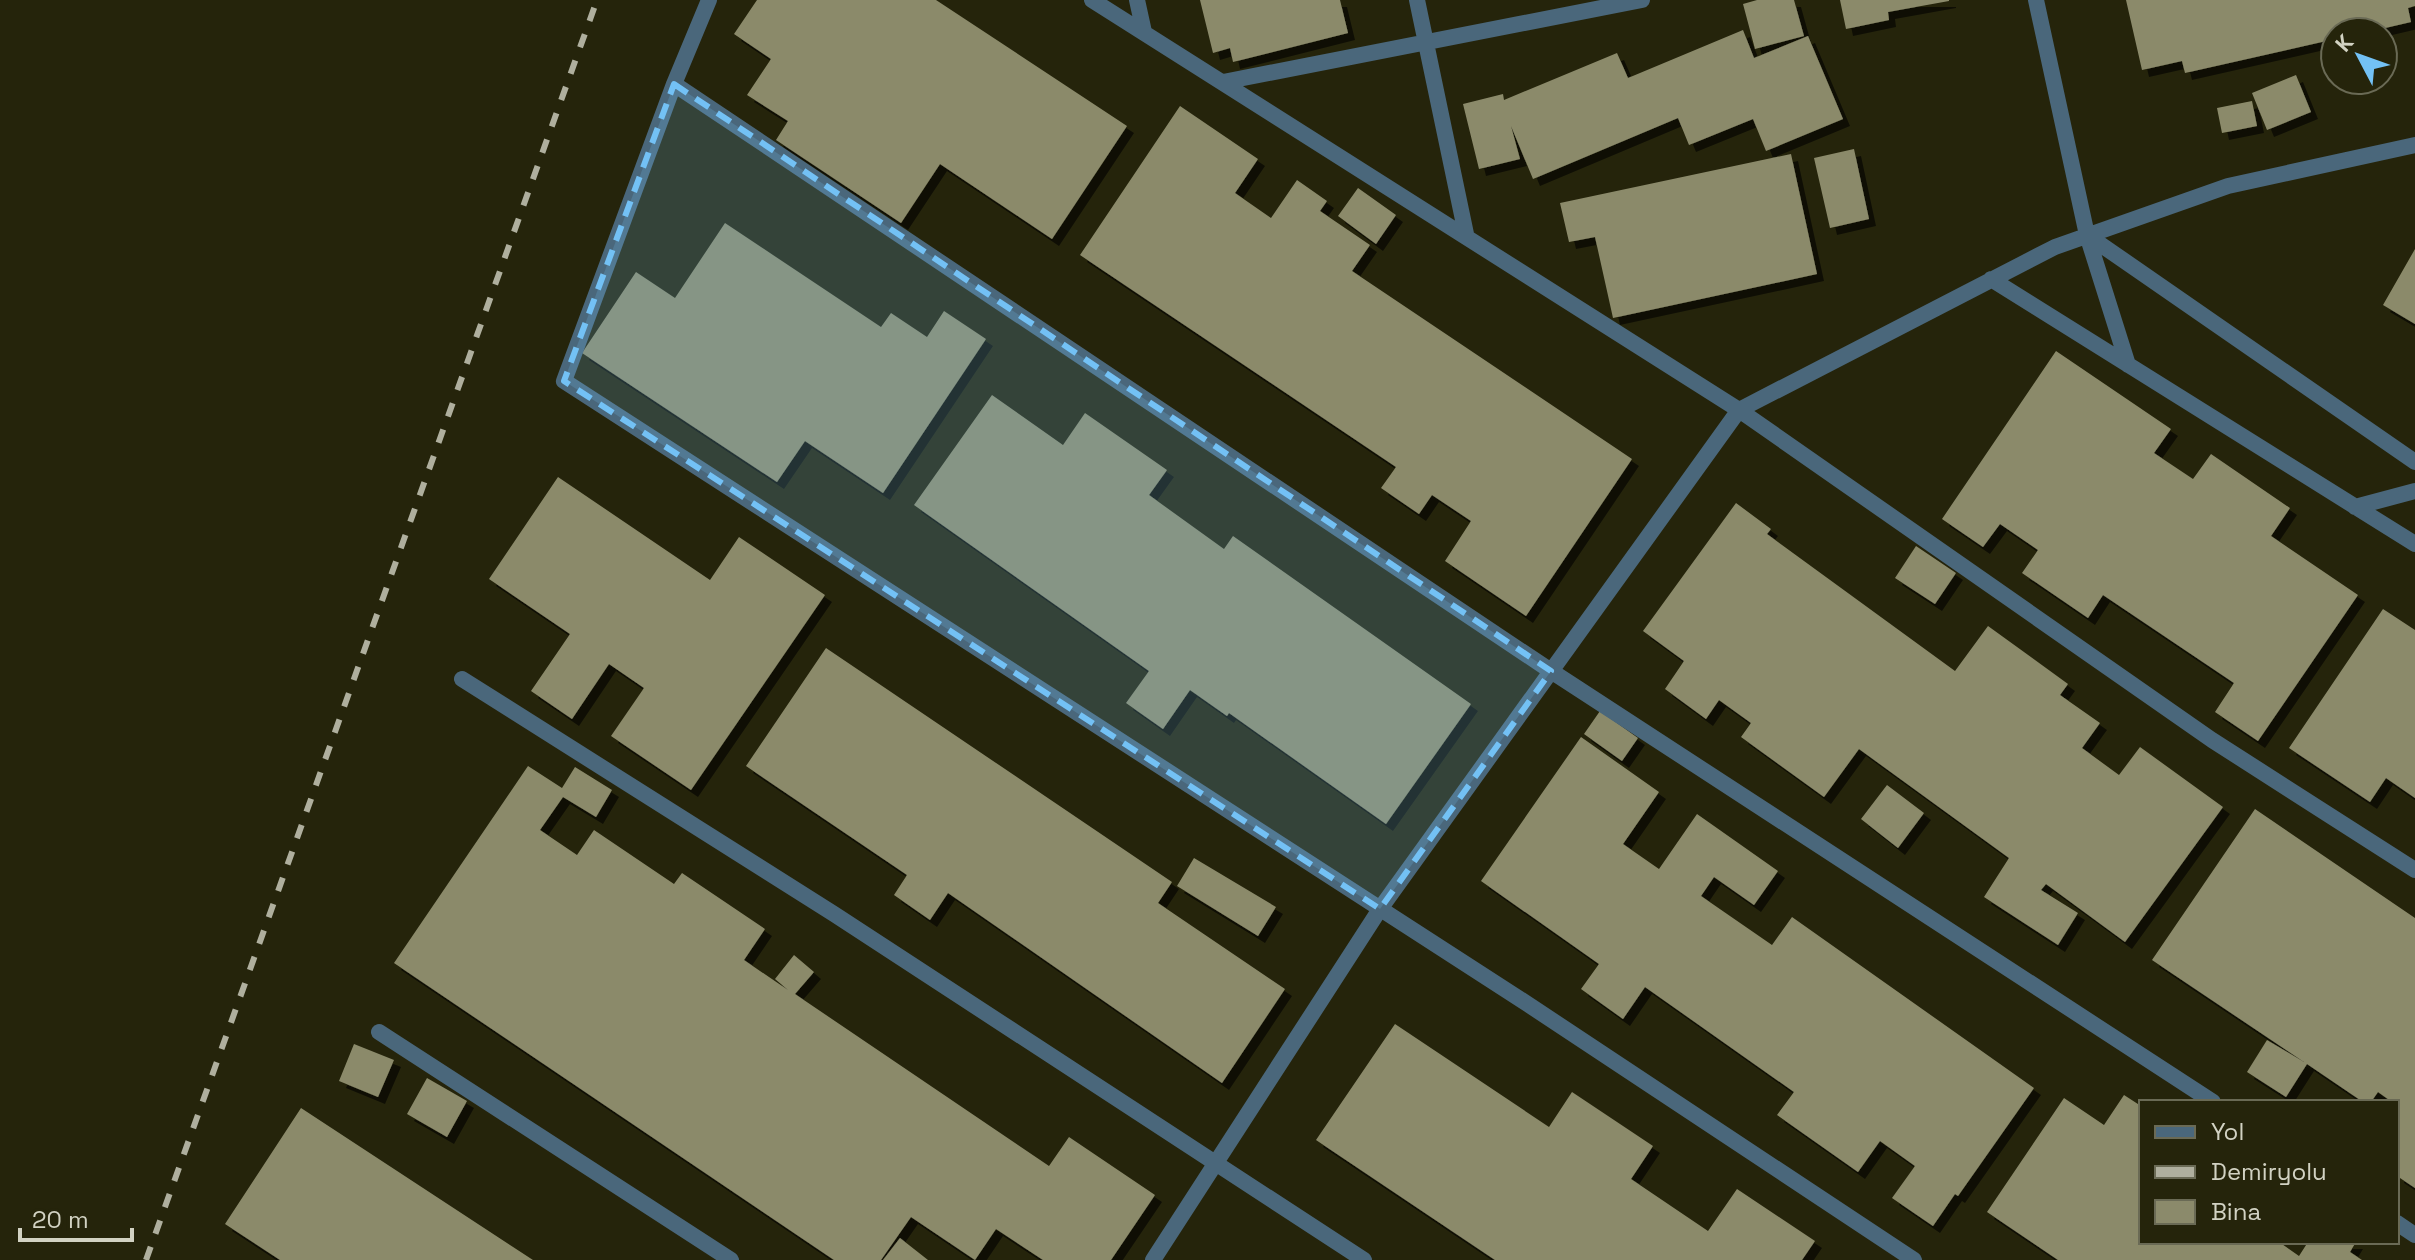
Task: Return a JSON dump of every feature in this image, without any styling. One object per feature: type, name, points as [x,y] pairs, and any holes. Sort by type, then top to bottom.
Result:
[{"type":"street","points":[[709,0],[674,84],[564,381],[1380,909],[1914,1260]]},
{"type":"street","points":[[1092,0],[1466,234],[1739,410],[2212,740],[2415,870]]},
{"type":"street","points":[[1137,0],[1144,32]]},
{"type":"street","points":[[1417,0],[1466,234]]},
{"type":"street","points":[[1223,82],[1642,0]]},
{"type":"street","points":[[2036,0],[2087,235],[2128,365]]},
{"type":"street","points":[[674,84],[1551,671],[2210,1100]]},
{"type":"street","points":[[1153,1260],[1380,909],[1739,410],[2055,247],[2228,186],[2415,145]]},
{"type":"street","points":[[2087,235],[2415,462]]},
{"type":"street","points":[[1991,279],[2415,544]]},
{"type":"street","points":[[2355,507],[2415,491]]},
{"type":"street","points":[[462,679],[834,914],[1364,1260]]},
{"type":"street","points":[[379,1032],[731,1260]]},
{"type":"highlighted area","points":[[674,84],[1551,671],[1380,909],[564,381]]},
{"type":"building","points":[[757,0],[936,0],[1127,126],[1052,239],[940,164],[901,223],[776,140],[788,121],[747,95],[771,59],[734,34]]},
{"type":"building","points":[[1200,0],[1340,0],[1348,33],[1233,62],[1230,48],[1213,53]]},
{"type":"building","points":[[1757,0],[1794,0],[1804,36],[1755,49],[1743,4]]},
{"type":"building","points":[[1840,0],[1949,1],[1888,12],[1889,20],[1846,29]]},
{"type":"building","points":[[2126,0],[2415,0],[2415,6],[2408,8],[2411,22],[2399,25],[2399,16],[2319,16],[2319,43],[2185,73],[2182,61],[2142,70]]},
{"type":"building","points":[[1743,30],[1754,58],[1808,36],[1843,119],[1766,151],[1753,119],[1689,145],[1678,118],[1533,179],[1511,126],[1520,159],[1479,169],[1463,104],[1503,94],[1504,100],[1617,53],[1628,78]]},
{"type":"building","points":[[2296,75],[2311,112],[2267,130],[2252,93]]},
{"type":"building","points":[[2252,101],[2257,126],[2222,133],[2217,108]]},
{"type":"building","points":[[1180,106],[1258,159],[1235,193],[1271,218],[1297,180],[1327,201],[1320,211],[1370,245],[1352,271],[1632,459],[1526,616],[1445,561],[1471,521],[1432,495],[1419,514],[1381,488],[1396,467],[1080,255]]},
{"type":"building","points":[[1854,149],[1869,219],[1830,228],[1814,158]]},
{"type":"building","points":[[1791,154],[1817,274],[1613,318],[1595,237],[1569,242],[1560,203]]},
{"type":"building","points":[[1358,188],[1396,215],[1376,244],[1338,216]]},
{"type":"building","points":[[725,223],[881,327],[891,313],[927,337],[944,311],[986,339],[883,493],[805,441],[777,482],[582,353],[636,272],[675,298]]},
{"type":"building","points":[[2415,249],[2415,324],[2383,305]]},
{"type":"building","points":[[2056,351],[2171,429],[2154,453],[2193,479],[2211,454],[2290,508],[2271,536],[2358,595],[2258,741],[2215,712],[2234,683],[2103,595],[2088,618],[2022,573],[2038,550],[2000,524],[1983,547],[1942,519]]},
{"type":"building","points":[[992,395],[1063,445],[1085,413],[1167,470],[1149,495],[1224,549],[1233,536],[1471,704],[1386,824],[1229,713],[1227,716],[1190,690],[1163,729],[1126,703],[1149,671],[914,505]]},
{"type":"building","points":[[558,477],[710,580],[739,537],[825,595],[691,790],[611,736],[644,688],[609,664],[572,719],[531,691],[570,634],[489,579]]},
{"type":"building","points":[[1736,503],[1771,529],[1767,534],[1955,671],[1988,626],[2068,684],[2060,695],[2100,723],[2082,748],[2119,775],[2140,747],[2223,807],[2125,942],[2046,884],[2041,890],[2078,913],[2058,945],[1984,897],[2009,858],[1859,749],[1824,797],[1741,737],[1751,723],[1719,700],[1706,719],[1665,689],[1684,661],[1643,631]]},
{"type":"building","points":[[1916,546],[1956,573],[1935,604],[1895,578]]},
{"type":"building","points":[[2383,609],[2415,630],[2415,798],[2386,778],[2370,802],[2289,748]]},
{"type":"building","points":[[826,648],[1172,882],[1158,903],[1285,989],[1222,1083],[948,893],[930,920],[894,895],[907,875],[746,766]]},
{"type":"building","points":[[1600,711],[1638,738],[1622,761],[1584,734]]},
{"type":"building","points":[[1581,737],[1659,792],[1623,844],[1659,869],[1697,814],[1778,871],[1754,905],[1714,877],[1701,896],[1772,945],[1792,917],[2034,1088],[1958,1196],[1955,1194],[1933,1226],[1892,1198],[1915,1166],[1880,1141],[1858,1172],[1777,1115],[1794,1092],[1645,987],[1623,1019],[1581,989],[1599,964],[1481,881]]},
{"type":"building","points":[[528,766],[562,788],[575,767],[612,790],[596,817],[563,797],[540,830],[577,855],[594,830],[674,884],[682,873],[765,929],[744,960],[788,990],[775,979],[794,955],[814,972],[795,994],[1049,1166],[1069,1137],[1155,1195],[1111,1260],[1043,1260],[996,1229],[975,1260],[911,1217],[881,1260],[834,1260],[394,963]]},
{"type":"building","points":[[1887,785],[1924,813],[1898,848],[1861,819]]},
{"type":"building","points":[[2255,809],[2415,918],[2415,1188],[2399,1177],[2399,1100],[2389,1100],[2378,1092],[2372,1100],[2360,1100],[2307,1064],[2286,1097],[2247,1072],[2267,1040],[2304,1062],[2152,960]]},
{"type":"building","points":[[1194,858],[1276,907],[1258,936],[1177,886]]},
{"type":"building","points":[[1395,1024],[1549,1127],[1572,1092],[1653,1146],[1631,1179],[1708,1231],[1737,1189],[1815,1241],[1802,1260],[1495,1260],[1316,1140]]},
{"type":"building","points":[[354,1044],[394,1060],[378,1097],[339,1081]]},
{"type":"building","points":[[427,1078],[467,1101],[447,1137],[407,1114]]},
{"type":"building","points":[[2124,1095],[2139,1105],[2139,1244],[2282,1244],[2299,1256],[2307,1244],[2355,1244],[2350,1252],[2362,1260],[2058,1260],[1987,1212],[2064,1098],[2104,1125]]},
{"type":"building","points":[[301,1108],[533,1260],[280,1260],[225,1224]]},
{"type":"building","points":[[900,1238],[928,1260],[883,1260]]},
{"type":"railway","points":[[146,1260],[597,0]]}]
